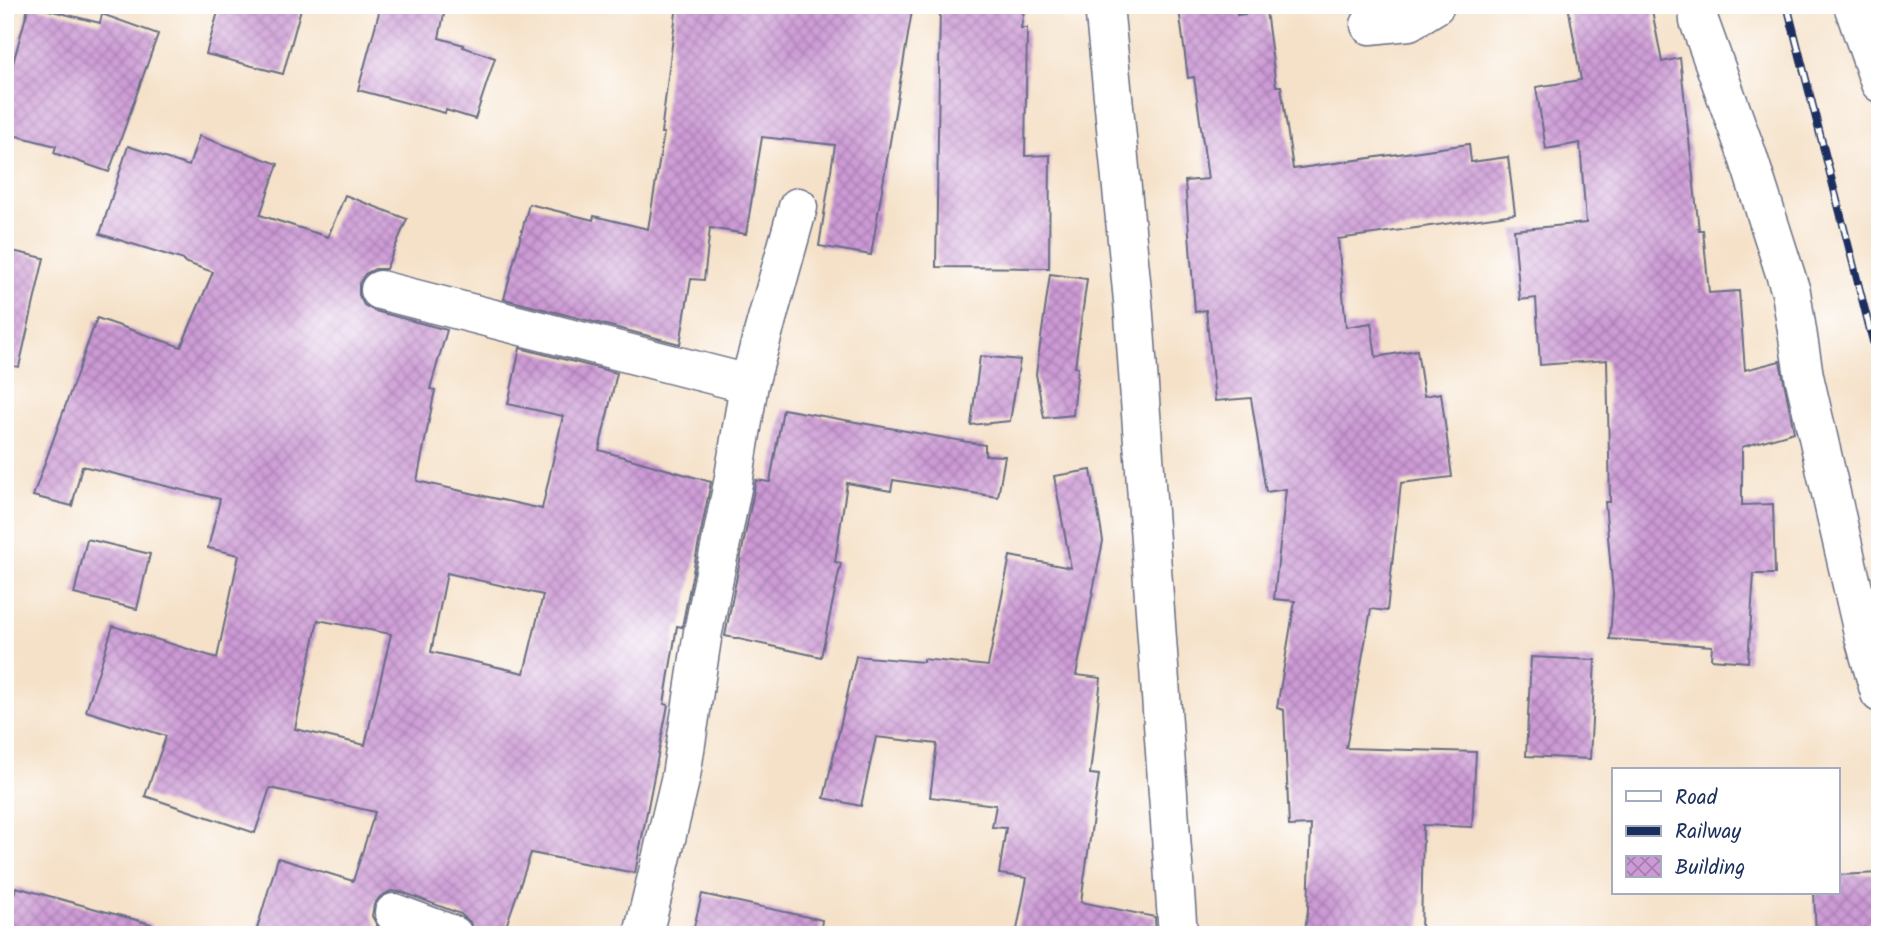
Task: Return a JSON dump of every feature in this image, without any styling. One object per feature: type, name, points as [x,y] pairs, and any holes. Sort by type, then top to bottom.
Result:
[{"type":"street","points":[[1104,5],[1133,302],[1178,935]]},
{"type":"street","points":[[1370,24],[1409,21],[1435,5]]},
{"type":"street","points":[[1698,5],[1699,21],[1747,154],[1790,292],[1804,376],[1864,637],[1880,694]]},
{"type":"street","points":[[1853,5],[1880,83]]},
{"type":"street","points":[[643,935],[681,776],[703,632],[750,383],[797,207]]},
{"type":"street","points":[[380,290],[750,383]]},
{"type":"street","points":[[394,913],[453,935]]},
{"type":"building","points":[[29,5],[100,23],[102,14],[158,34],[109,172],[54,153],[56,146],[5,133],[5,92]]},
{"type":"building","points":[[220,5],[302,5],[283,74],[206,54]]},
{"type":"building","points":[[381,5],[446,5],[439,38],[495,58],[475,119],[358,90]]},
{"type":"building","points":[[677,5],[913,5],[871,255],[819,246],[835,145],[762,137],[746,234],[710,228],[704,280],[691,279],[680,344],[504,299],[529,204],[593,220],[594,216],[648,229],[664,133],[661,133]]},
{"type":"building","points":[[940,5],[1025,5],[1021,28],[1027,28],[1025,156],[1050,155],[1049,268],[936,267]]},
{"type":"building","points":[[1236,5],[1237,15],[1266,11],[1276,86],[1281,86],[1293,169],[1469,144],[1471,162],[1508,157],[1515,214],[1338,239],[1346,327],[1371,323],[1376,357],[1417,350],[1424,396],[1441,393],[1452,477],[1401,483],[1387,611],[1371,609],[1346,748],[1476,752],[1472,827],[1423,825],[1421,935],[1304,935],[1308,910],[1311,825],[1289,826],[1284,710],[1277,708],[1295,601],[1274,599],[1286,489],[1266,492],[1251,398],[1215,401],[1206,310],[1195,312],[1185,181],[1208,179],[1194,77],[1188,78],[1179,9]]},
{"type":"building","points":[[1568,5],[1651,5],[1662,62],[1680,58],[1699,230],[1703,230],[1709,293],[1739,291],[1745,370],[1780,361],[1794,432],[1742,447],[1742,505],[1773,504],[1775,574],[1754,574],[1748,662],[1711,659],[1712,646],[1610,639],[1613,594],[1605,502],[1610,502],[1607,360],[1540,365],[1536,298],[1520,300],[1514,230],[1586,223],[1580,143],[1546,149],[1536,87],[1581,80]]},
{"type":"building","points":[[199,136],[278,164],[260,215],[328,237],[345,195],[407,219],[386,269],[375,269],[365,274],[359,284],[359,295],[364,305],[375,311],[447,330],[430,389],[435,390],[417,481],[542,509],[563,416],[508,404],[520,348],[617,373],[599,450],[711,482],[682,627],[677,626],[664,704],[668,705],[635,873],[531,853],[503,935],[474,935],[470,922],[461,914],[402,892],[391,891],[380,897],[374,905],[372,916],[378,927],[390,935],[255,935],[278,858],[353,881],[375,812],[270,788],[255,833],[145,796],[166,736],[86,711],[113,626],[217,658],[239,555],[208,548],[220,499],[82,466],[72,506],[33,496],[97,318],[181,347],[213,272],[184,260],[100,234],[128,146],[189,166]],"holes":[[[447,573],[543,595],[524,673],[431,652]],[[318,620],[391,634],[365,745],[295,729]]]},
{"type":"building","points":[[12,251],[44,258],[19,367],[5,365],[5,281]]},
{"type":"building","points":[[1050,274],[1087,279],[1075,367],[1078,367],[1073,415],[1044,418],[1036,374]]},
{"type":"building","points":[[980,356],[1020,360],[1010,421],[971,425]]},
{"type":"building","points":[[783,409],[985,445],[985,455],[1005,456],[998,497],[893,480],[891,491],[847,483],[835,562],[841,563],[821,657],[725,636],[756,480],[770,482]]},
{"type":"building","points":[[1091,470],[1103,541],[1076,675],[1101,678],[1090,774],[1099,775],[1081,902],[1155,917],[1156,935],[1016,935],[1027,878],[999,874],[1006,828],[992,827],[996,805],[930,797],[937,744],[876,737],[861,806],[824,798],[856,656],[988,666],[1010,556],[1071,568],[1054,476]]},
{"type":"building","points":[[87,539],[150,554],[137,609],[74,594]]},
{"type":"building","points":[[1531,657],[1595,660],[1590,759],[1526,756]]},
{"type":"building","points":[[1880,873],[1880,935],[1816,935],[1814,894],[1840,894],[1840,875]]},
{"type":"building","points":[[16,887],[151,924],[149,935],[5,935]]},
{"type":"building","points":[[702,894],[822,920],[820,935],[692,935]]},
{"type":"railway","points":[[1787,5],[1880,369]]}]
